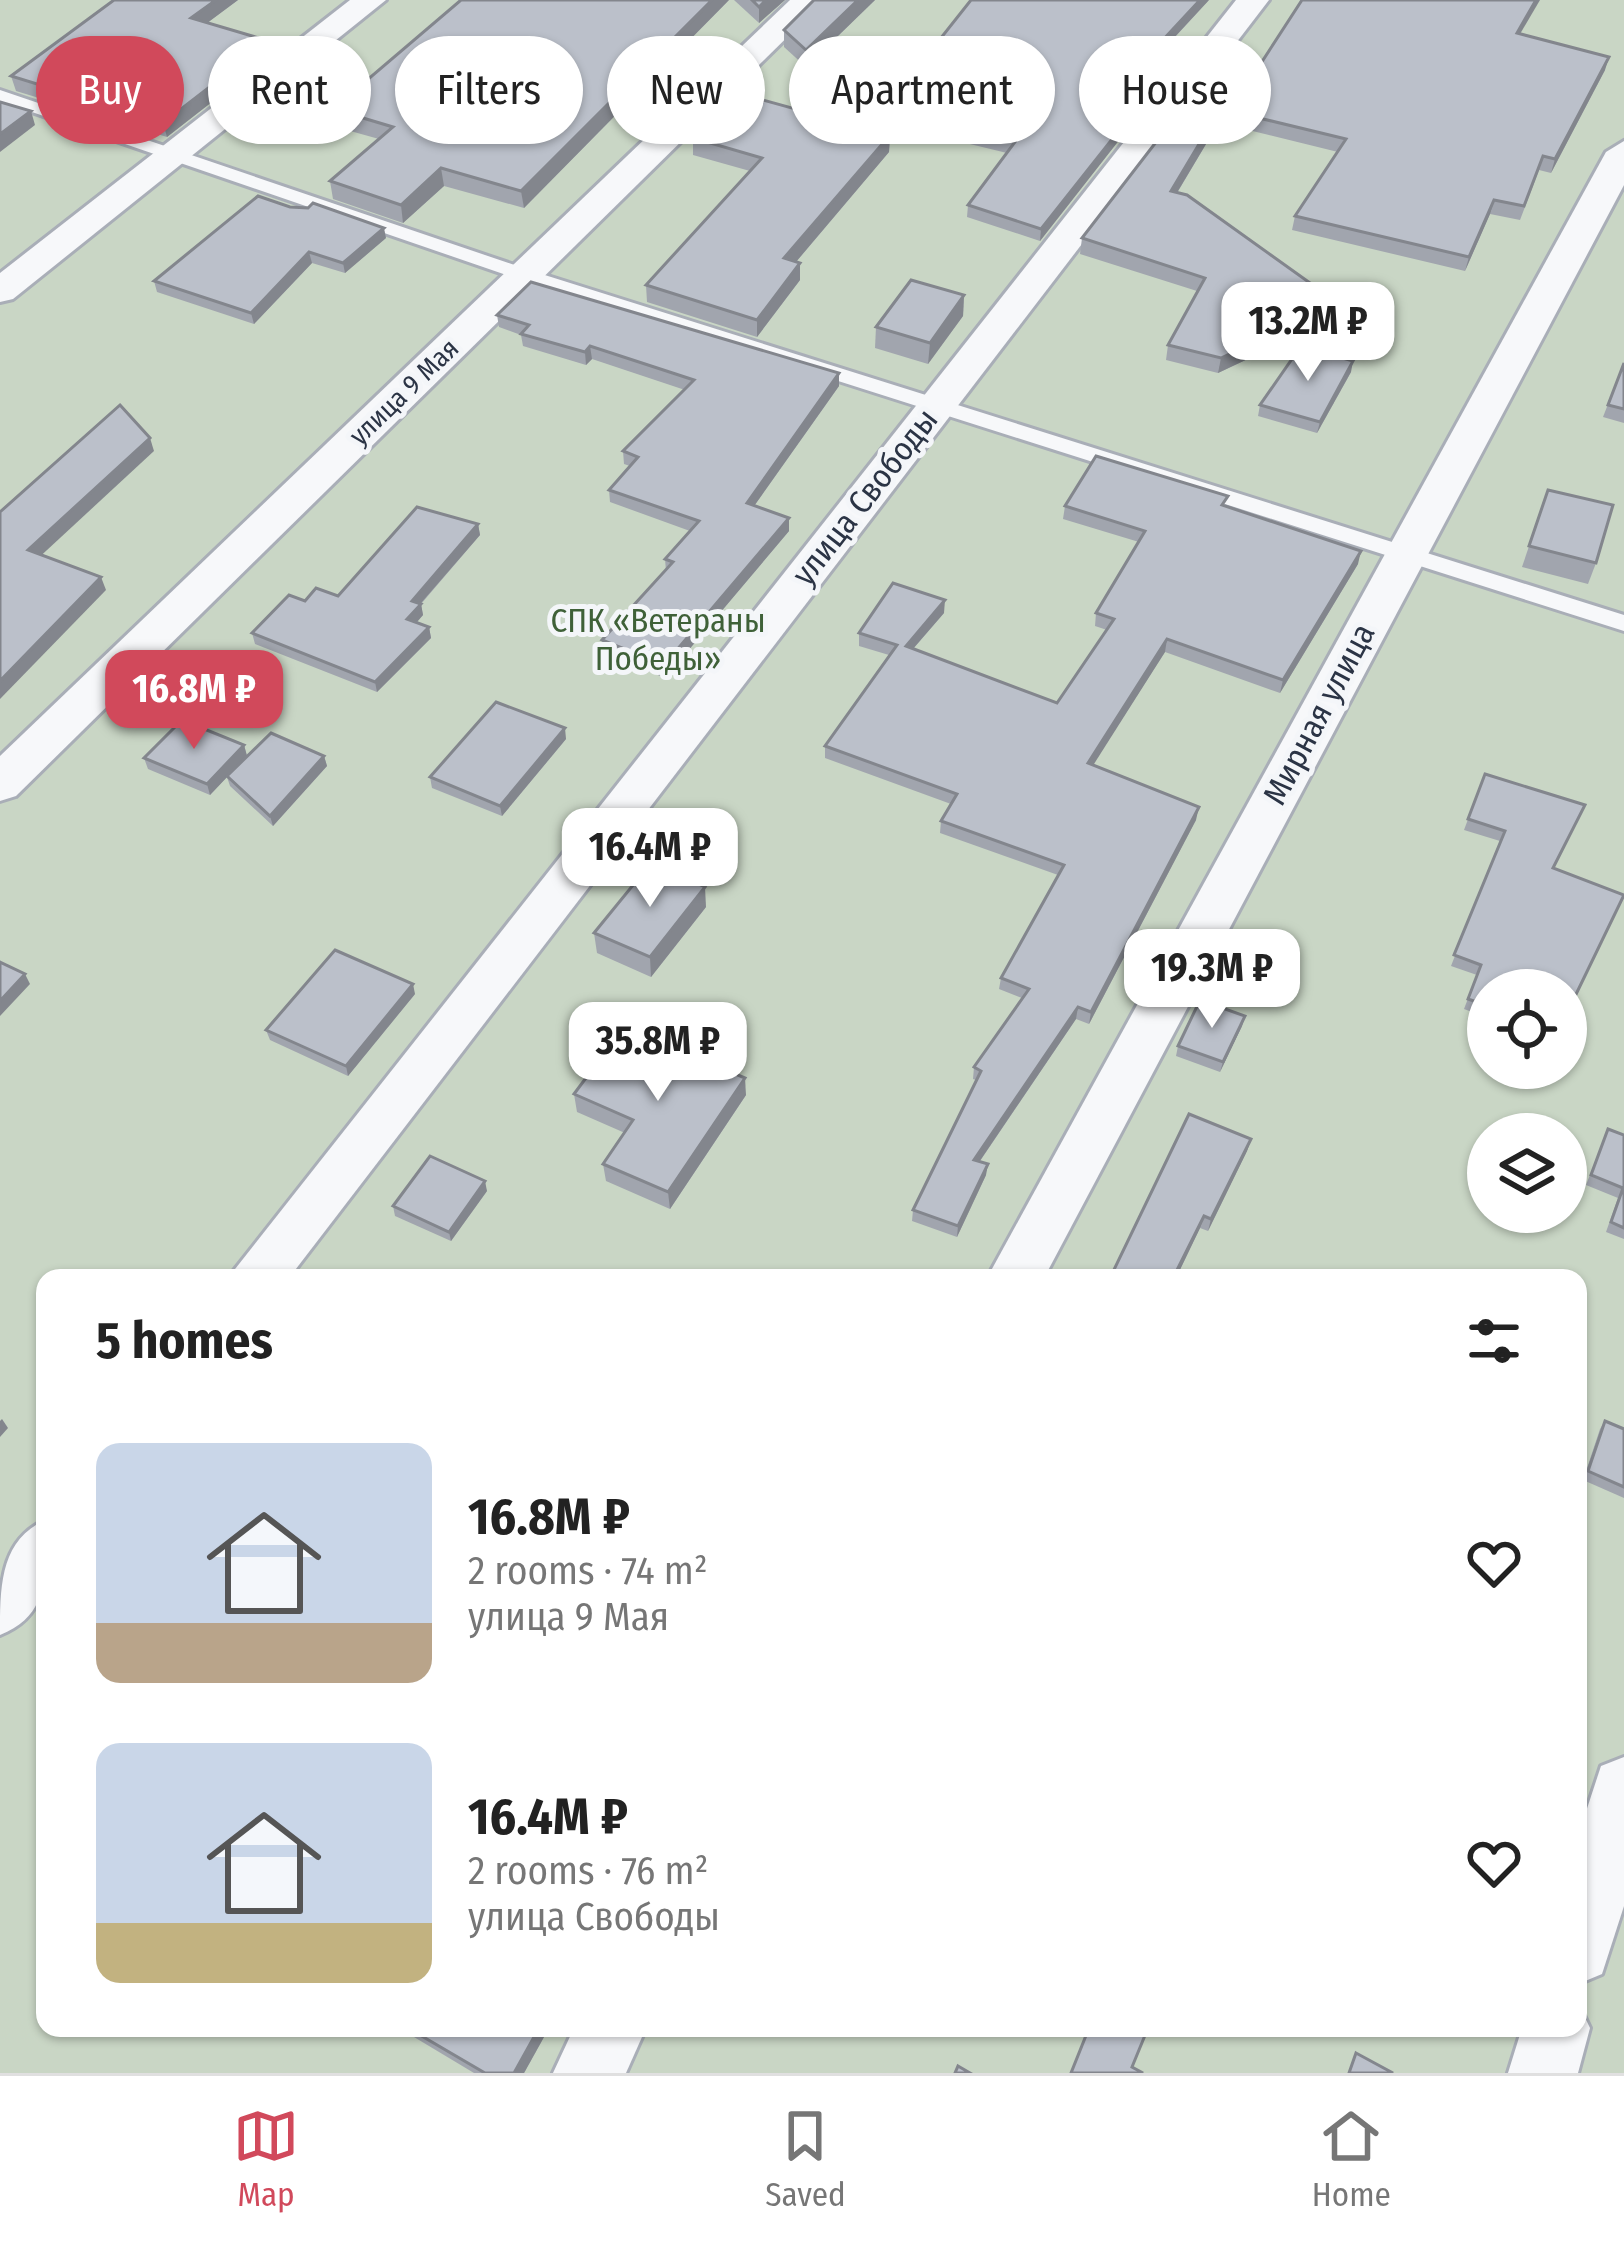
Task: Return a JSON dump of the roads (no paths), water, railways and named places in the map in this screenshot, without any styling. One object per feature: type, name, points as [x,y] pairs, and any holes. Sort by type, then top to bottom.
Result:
[{"type":"street","points":[[0,291],[370,0]]},
{"type":"street","name":"улица 9 Мая","points":[[0,784],[809,0]]},
{"type":"street","name":"улица Свободы","points":[[263,1269],[1253,0]]},
{"type":"street","name":"Мирная улица","points":[[1021,1269],[1624,152]]},
{"type":"street","points":[[0,1606],[36,1560]]},
{"type":"street","points":[[1587,1918],[1624,1789]]},
{"type":"street","points":[[588,2073],[607,2037]]},
{"type":"street","points":[[1543,2073],[1553,2037]]},
{"type":"lane","points":[[0,95],[524,274],[1624,623]]},
{"type":"park label","name":"СПК «Ветераны Победы»","points":[[658,640]]}]
